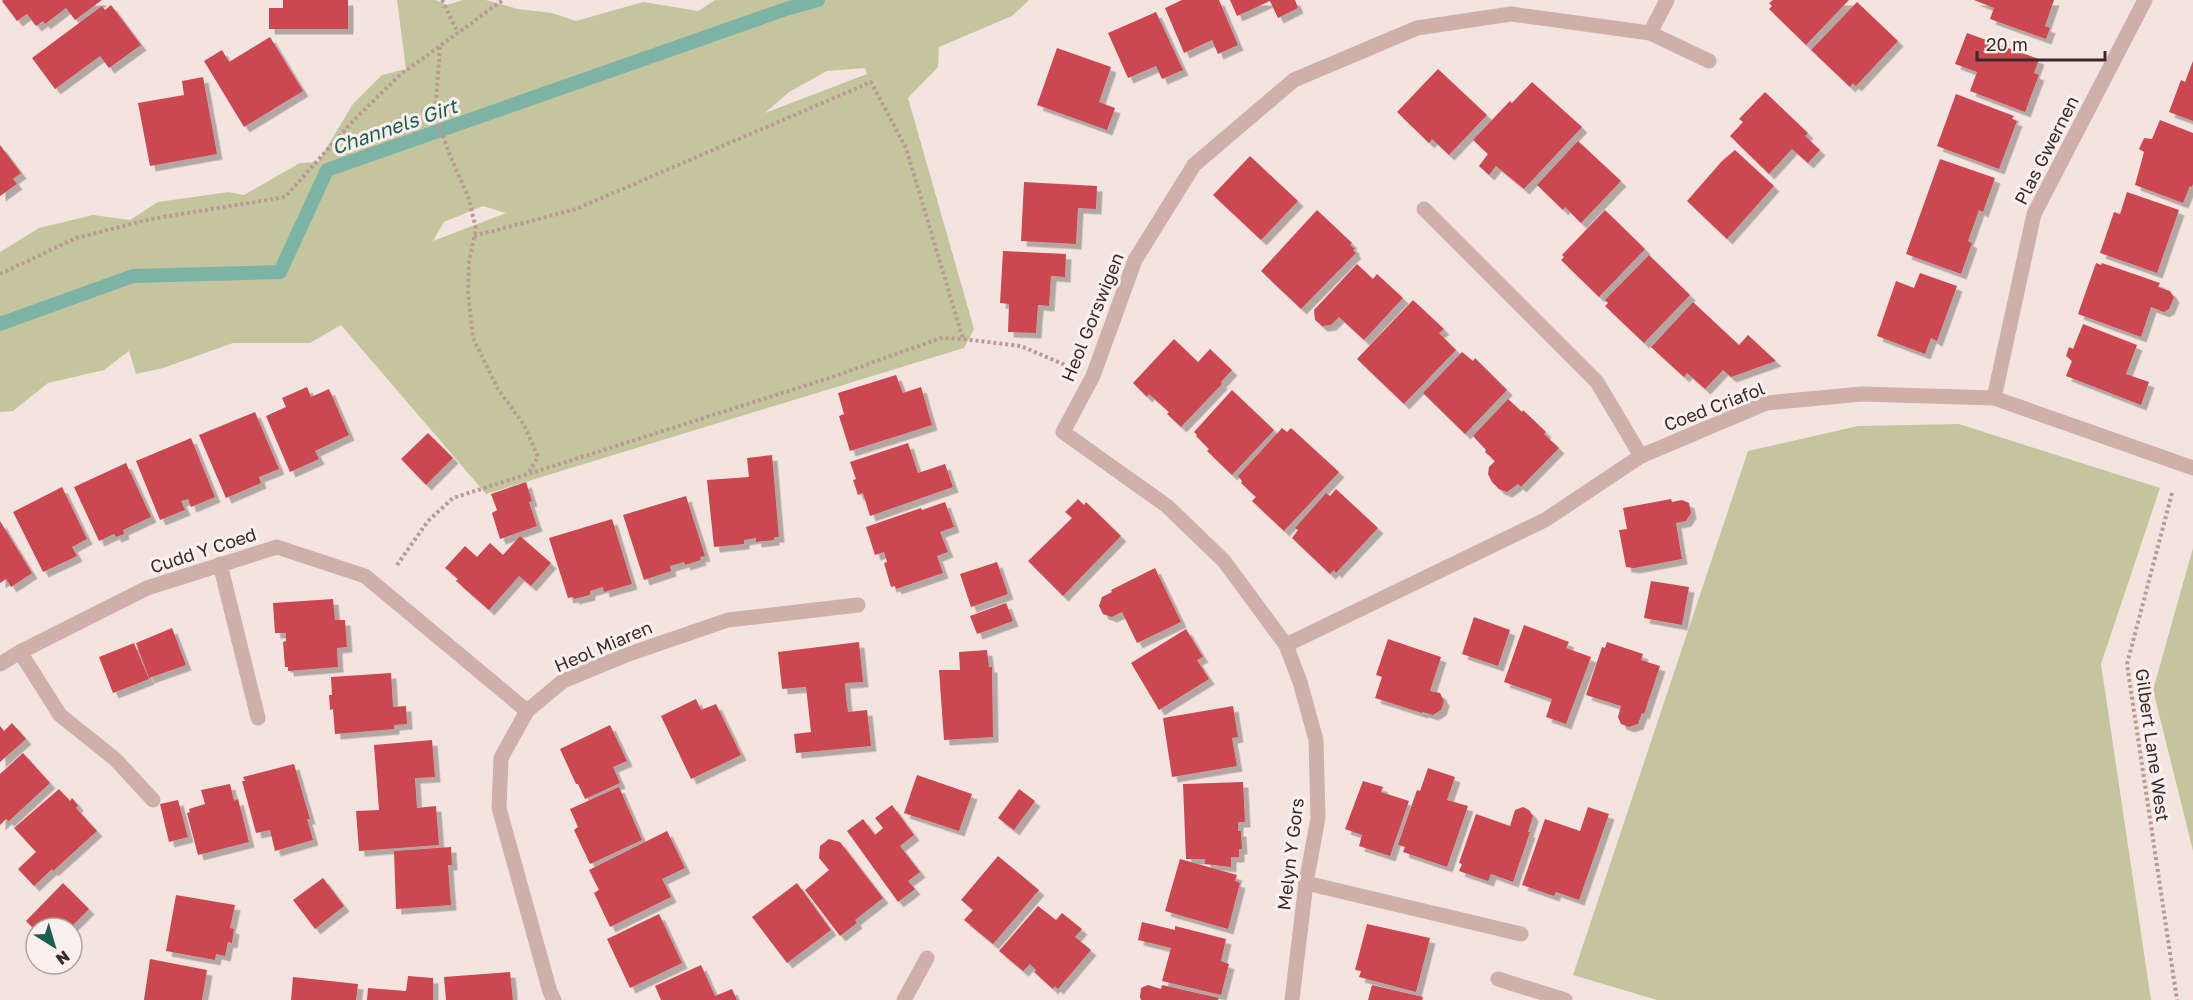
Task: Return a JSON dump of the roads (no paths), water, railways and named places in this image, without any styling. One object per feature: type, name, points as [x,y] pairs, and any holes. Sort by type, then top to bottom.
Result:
[{"type":"street","points":[[1650,33],[1667,0]]},
{"type":"street","name":"Plas Gwernen","points":[[1994,398],[2034,214],[2145,0]]},
{"type":"street","name":"Heol Gorswigen","points":[[1286,645],[1224,561],[1167,506],[1063,432],[1093,376],[1135,260],[1194,165],[1294,80],[1417,28],[1511,14],[1650,33],[1709,61]]},
{"type":"street","points":[[1424,209],[1597,382],[1641,456]]},
{"type":"street","name":"Coed Criafol","points":[[1286,645],[1545,520],[1641,456],[1766,403],[1862,394],[1994,398],[2186,465]]},
{"type":"street","name":"Cudd Y Coed","points":[[0,664],[147,588],[277,547],[365,576],[527,711]]},
{"type":"street","points":[[220,564],[258,718]]},
{"type":"street","name":"Heol Miaren","points":[[554,1000],[499,808],[501,758],[527,711],[563,681],[626,655],[728,620],[858,605]]},
{"type":"street","name":"Melyn Y Gors","points":[[1286,645],[1300,682],[1316,740],[1318,818],[1305,883],[1292,1000]]},
{"type":"street","points":[[20,652],[60,715],[115,759],[153,800]]},
{"type":"street","points":[[1305,883],[1521,934]]},
{"type":"street","points":[[904,1000],[927,958]]},
{"type":"street","points":[[1498,979],[1565,1000]]},
{"type":"waterway","name":"Channels Girt","points":[[0,324],[133,276],[280,272],[327,170],[786,9],[818,0]]}]
